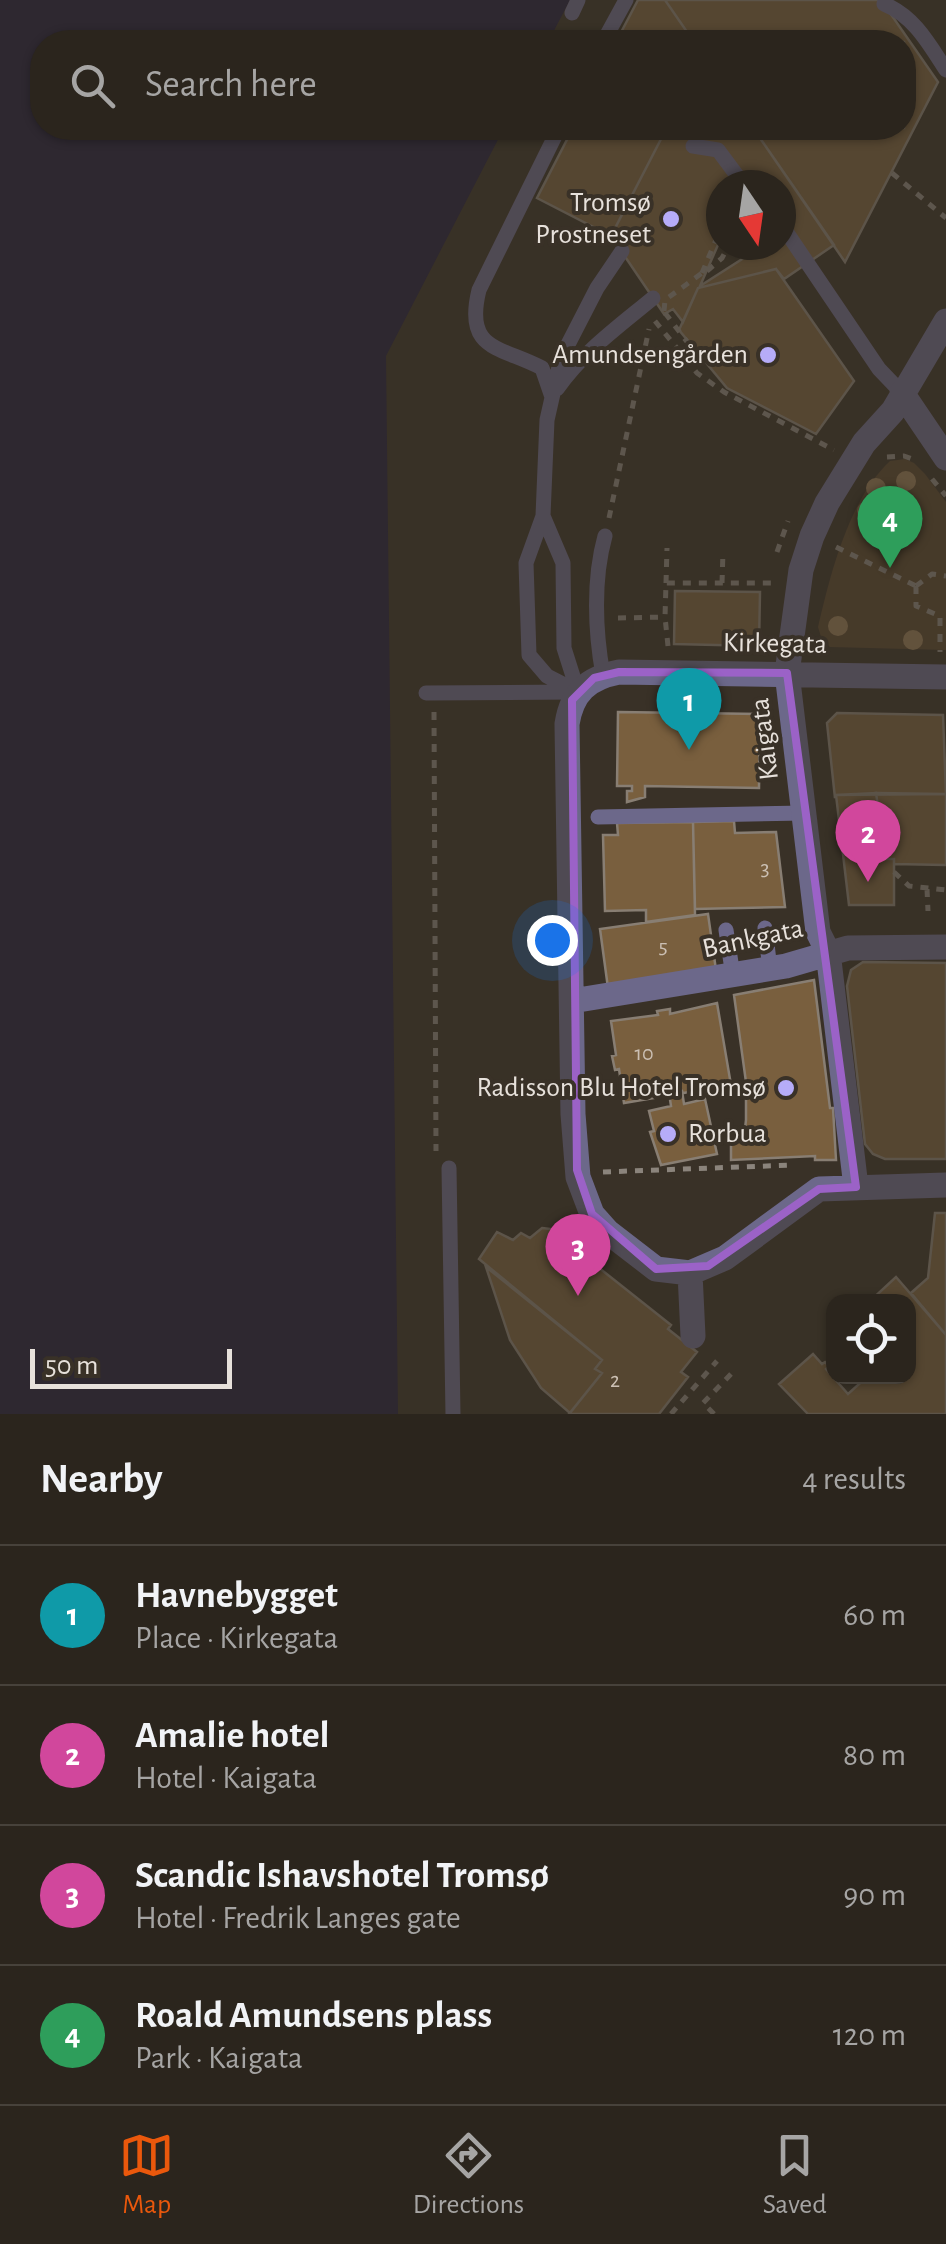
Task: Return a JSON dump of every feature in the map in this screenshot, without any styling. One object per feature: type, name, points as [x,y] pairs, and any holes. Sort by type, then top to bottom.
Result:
[{"type":"street","name":"Kaigata","points":[[856,1187],[828,952],[818,932],[788,674],[796,600],[806,554],[827,504],[856,456],[892,411],[946,320]]},
{"type":"street","points":[[902,393],[946,458]]},
{"type":"street","name":"Kirkegata","points":[[603,675],[788,674],[943,666]]},
{"type":"street","points":[[603,675],[594,678],[572,700],[567,724],[577,1170],[592,1214],[646,1264],[656,1269],[690,1272],[725,1258],[819,1189],[946,1186]]},
{"type":"street","name":"Bankgata","points":[[572,1000],[733,976],[854,948],[946,947]]},
{"type":"street","points":[[690,1272],[699,1341]]},
{"type":"lane","points":[[610,30],[626,0]]},
{"type":"lane","points":[[892,5],[921,33],[946,70]]},
{"type":"lane","points":[[552,397],[542,368],[493,349],[482,339],[475,325],[474,308],[478,290],[553,140]]},
{"type":"lane","points":[[694,146],[718,150],[733,170]]},
{"type":"lane","points":[[796,246],[866,350],[902,393]]},
{"type":"lane","points":[[578,692],[547,676],[528,654],[526,563],[543,516],[544,451],[561,358],[608,272],[625,257]]},
{"type":"lane","points":[[552,397],[592,347],[657,308]]},
{"type":"lane","points":[[543,516],[563,564],[564,648],[578,692]]},
{"type":"lane","points":[[603,675],[597,646],[599,557],[605,536]]},
{"type":"lane","points":[[430,693],[578,692]]},
{"type":"lane","points":[[598,817],[804,813]]},
{"type":"lane","points":[[765,928],[770,969]]},
{"type":"lane","points":[[726,930],[733,976]]},
{"type":"lane","points":[[443,1163],[454,1414]]},
{"type":"path","points":[[892,173],[946,218]]},
{"type":"path","points":[[605,536],[657,308],[702,273],[707,260]]},
{"type":"path","points":[[707,271],[720,260]]},
{"type":"path","points":[[657,308],[698,356],[688,364]]},
{"type":"path","points":[[657,308],[688,364],[724,392],[837,451],[856,456]]},
{"type":"path","points":[[882,462],[888,456],[904,456]]},
{"type":"path","points":[[843,532],[836,547],[916,586]]},
{"type":"path","points":[[668,548],[665,617],[669,650]]},
{"type":"path","points":[[722,583],[723,552]]},
{"type":"path","points":[[916,586],[932,574],[946,576]]},
{"type":"path","points":[[666,583],[775,583]]},
{"type":"path","points":[[916,586],[916,606],[940,616],[943,666]]},
{"type":"path","points":[[614,618],[665,617]]},
{"type":"path","points":[[430,693],[443,1163]]},
{"type":"path","points":[[894,872],[909,886],[946,890]]},
{"type":"path","points":[[927,890],[928,911]]},
{"type":"path","points":[[600,1172],[794,1165]]},
{"type":"path","points":[[671,1414],[718,1361]]},
{"type":"path","points":[[714,1414],[702,1403],[730,1374]]},
{"type":"highlighted area","points":[[619,672],[787,673],[856,1187],[819,1189],[708,1266],[656,1269],[592,1214],[577,1170],[572,700],[594,678]]},
{"type":"shaded area","points":[[0,0],[570,0],[554,30],[30,30],[30,140],[498,140],[386,356],[398,1414],[0,1414]]},
{"type":"shaded area","points":[[905,459],[925,474],[946,502],[946,650],[830,647],[822,640],[818,627],[843,539],[876,477],[890,461]]},
{"type":"building","points":[[638,0],[665,0],[686,30],[622,30]]},
{"type":"building","points":[[665,0],[881,0],[902,30],[686,30]]},
{"type":"building","points":[[916,50],[938,82],[916,125]]},
{"type":"building","points":[[567,140],[660,140],[611,236],[537,198]]},
{"type":"building","name":"Tromsø Prostneset","points":[[660,140],[761,140],[782,170],[706,170],[706,260],[711,260],[700,286],[741,260],[796,260],[796,190],[834,245],[784,279],[776,269],[698,288],[683,322],[673,309],[664,314],[611,236]]},
{"type":"building","points":[[761,140],[908,140],[845,262],[796,191],[796,170],[782,170]]},
{"type":"building","name":"Amundsengården","points":[[776,269],[854,381],[816,434],[727,388],[679,330],[698,288]]},
{"type":"building","points":[[675,591],[760,592],[759,646],[674,644]]},
{"type":"building","points":[[618,712],[760,714],[759,788],[645,786],[645,797],[627,802],[627,791],[632,791],[632,786],[617,786]]},
{"type":"building","points":[[837,713],[943,715],[946,794],[835,798],[827,723]]},
{"type":"building","points":[[876,793],[879,813],[887,812],[887,859],[894,859],[894,905],[849,905],[836,795]]},
{"type":"building","points":[[876,793],[946,794],[946,865],[894,864],[894,859],[887,859],[887,812],[879,813]]},
{"type":"building","points":[[734,821],[735,833],[776,832],[785,907],[695,909],[693,822]]},
{"type":"building","points":[[693,822],[695,915],[646,922],[646,910],[605,911],[603,835],[618,835],[617,823]]},
{"type":"building","points":[[708,914],[716,970],[608,988],[600,929]]},
{"type":"building","points":[[863,962],[946,963],[946,1159],[885,1159],[873,1154],[865,1144],[847,986],[851,970]]},
{"type":"building","points":[[814,980],[833,1108],[836,1160],[815,1160],[815,1156],[731,1160],[731,1129],[745,1129],[746,1120],[746,1082],[734,995]]},
{"type":"building","points":[[717,1003],[731,1085],[624,1103],[619,1069],[615,1070],[612,1056],[616,1055],[611,1021]]},
{"type":"building","points":[[682,1091],[684,1104],[705,1099],[717,1154],[661,1165],[650,1132],[654,1131],[649,1111],[671,1106],[669,1093]]},
{"type":"building","points":[[935,1213],[946,1213],[946,1335],[916,1294],[911,1293],[928,1278]]},
{"type":"building","points":[[542,1228],[550,1229],[671,1325],[668,1329],[697,1352],[681,1372],[688,1377],[659,1414],[569,1414],[602,1373],[595,1369],[602,1360],[479,1259],[497,1232],[513,1240],[521,1233],[530,1238]]},
{"type":"building","points":[[486,1267],[602,1360],[595,1369],[602,1373],[570,1413],[541,1388],[510,1340]]},
{"type":"building","points":[[896,1277],[911,1294],[878,1294]]},
{"type":"building","points":[[916,1300],[946,1335],[946,1414],[808,1414],[779,1384],[813,1354],[822,1364],[826,1363],[826,1384],[839,1384],[848,1394],[859,1384],[916,1384]]},
{"type":"place","name":"Tromsø Prostneset","points":[[671,219]]},
{"type":"place","name":"Amundsengården","points":[[768,355]]},
{"type":"place","name":"Roald Amundsens plass","points":[[890,568]]},
{"type":"place","name":"Havnebygget","points":[[689,750]]},
{"type":"place","name":"Amalie hotel","points":[[868,882]]},
{"type":"place","name":"Radisson Blu Hotel Tromsø","points":[[786,1088]]},
{"type":"place","name":"Rorbua","points":[[668,1134]]},
{"type":"place","name":"Scandic Ishavshotel Tromsø","points":[[578,1296]]}]
